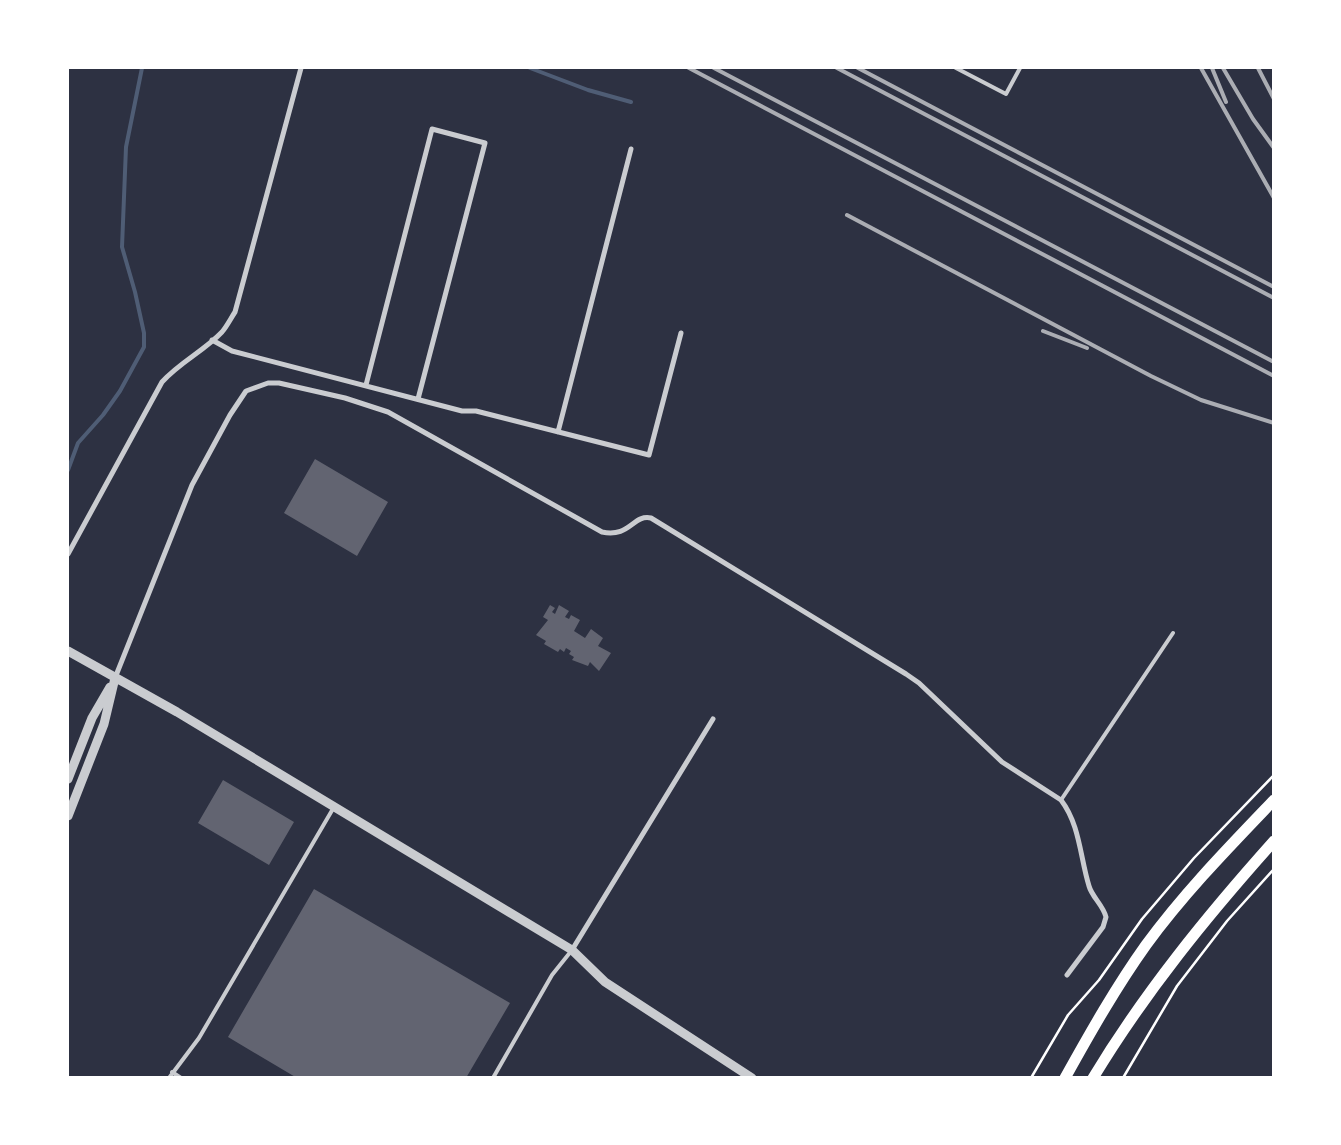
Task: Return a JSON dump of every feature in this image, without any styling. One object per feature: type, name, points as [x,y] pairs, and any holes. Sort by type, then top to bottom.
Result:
[{"type":"main road","points":[[1064,1078],[1105,1008],[1146,945],[1208,868],[1274,800]]},
{"type":"main road","points":[[1093,1078],[1124,1026],[1169,965],[1230,890],[1274,841]]},
{"type":"street","points":[[68,554],[162,382],[176,366],[222,331],[235,312],[301,68]]},
{"type":"street","points":[[366,385],[432,129],[485,143],[418,399]]},
{"type":"street","points":[[558,432],[631,149]]},
{"type":"street","points":[[212,340],[232,351],[462,411],[476,410],[649,455],[681,333]]},
{"type":"street","points":[[68,779],[92,718],[115,678],[192,485],[230,415],[246,391],[268,383],[279,383],[344,398],[388,412],[602,532],[618,534],[640,518],[650,518],[919,683],[1002,762],[1061,800],[1074,822],[1089,888],[1106,917],[1103,927],[1067,975]]},
{"type":"street","points":[[68,651],[335,806],[572,950],[605,982],[740,1074],[752,1078]]},
{"type":"street","points":[[68,816],[104,724],[115,678]]},
{"type":"street","points":[[572,950],[714,719]]},
{"type":"lane","points":[[956,68],[1006,94],[1020,68]]},
{"type":"lane","points":[[1061,800],[1173,633]]},
{"type":"lane","points":[[169,1078],[199,1038],[335,806]]},
{"type":"lane","points":[[493,1078],[552,975],[572,950]]},
{"type":"lane","points":[[172,1072],[181,1078]]},
{"type":"path","points":[[1031,1078],[1068,1015],[1099,980],[1142,919],[1194,858],[1274,775]]},
{"type":"path","points":[[1123,1078],[1177,986],[1227,921],[1274,869]]},
{"type":"building","points":[[315,459],[388,502],[357,556],[284,513]]},
{"type":"building","points":[[550,605],[555,608],[552,612],[555,614],[559,605],[569,611],[565,617],[569,619],[571,615],[580,620],[574,631],[585,638],[591,629],[603,638],[598,646],[611,653],[599,671],[590,662],[588,666],[572,660],[574,657],[569,654],[571,651],[566,648],[564,652],[560,649],[558,652],[544,644],[546,641],[536,635],[548,620],[543,617]]},
{"type":"building","points":[[223,780],[294,822],[269,865],[198,823]]},
{"type":"building","points":[[314,889],[510,1003],[466,1078],[297,1078],[228,1037]]},
{"type":"waterway","points":[[68,470],[78,443],[103,415],[120,391],[144,347],[144,333],[135,292],[122,247],[126,147],[142,68]]},
{"type":"waterway","points":[[530,68],[588,90],[631,102]]},
{"type":"railway","points":[[689,68],[1274,376]]},
{"type":"railway","points":[[714,68],[1274,362]]},
{"type":"railway","points":[[837,68],[1274,298]]},
{"type":"railway","points":[[858,68],[1274,287]]},
{"type":"railway","points":[[1201,68],[1274,198]]},
{"type":"railway","points":[[1212,68],[1226,102]]},
{"type":"railway","points":[[1223,68],[1253,119],[1274,148]]},
{"type":"railway","points":[[1258,68],[1274,99]]},
{"type":"railway","points":[[847,215],[1151,376],[1201,400],[1274,423]]},
{"type":"railway","points":[[1043,331],[1087,348]]}]
